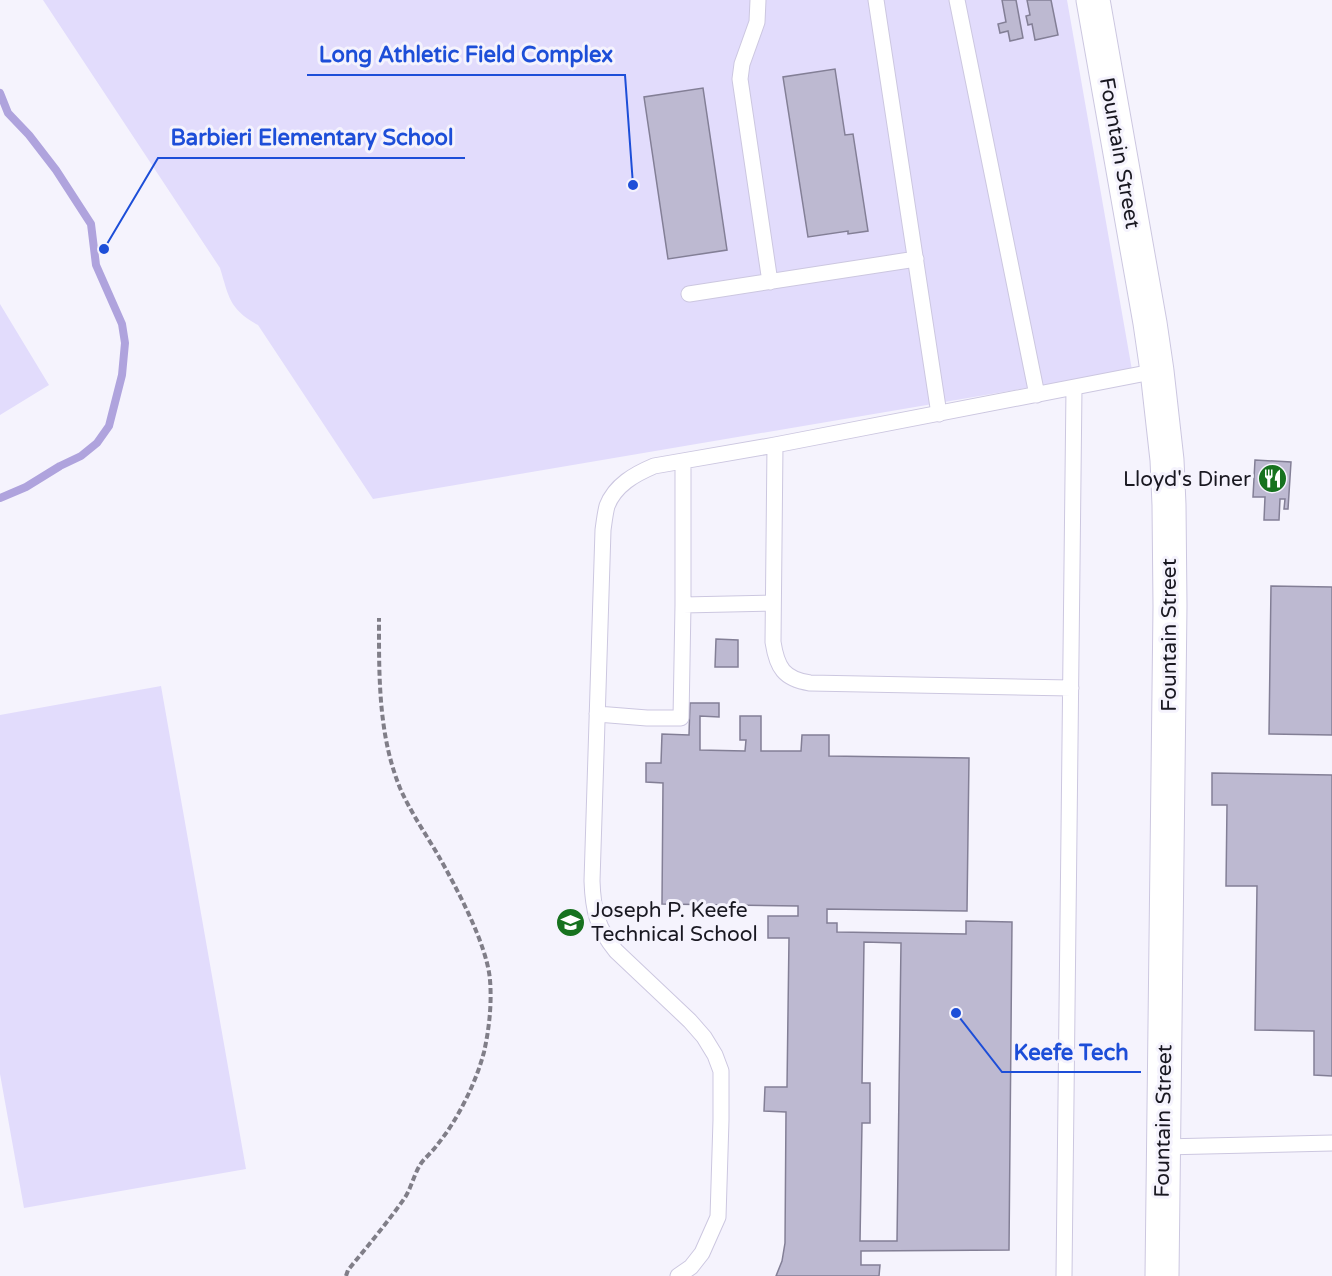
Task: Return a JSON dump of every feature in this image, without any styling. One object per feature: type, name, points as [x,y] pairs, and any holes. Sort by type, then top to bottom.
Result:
[{"type":"street","name":"Fountain Street","points":[[1093,0],[1148,312],[1167,460],[1170,606],[1162,1276]]},
{"type":"lane","points":[[758,0],[757,22],[742,64],[740,79],[770,282]]},
{"type":"lane","points":[[876,0],[939,414]]},
{"type":"lane","points":[[957,0],[1037,395]]},
{"type":"lane","points":[[689,294],[916,259]]},
{"type":"lane","points":[[678,1276],[691,1267],[702,1253],[718,1217],[722,1120],[721,1071],[704,1037],[606,939],[593,902],[603,530],[607,506],[614,493],[624,482],[654,466],[775,445],[1157,371]]},
{"type":"lane","points":[[1064,1276],[1074,387]]},
{"type":"lane","points":[[775,445],[773,642],[779,665],[786,675],[810,684],[1071,688]]},
{"type":"lane","points":[[597,714],[681,718],[683,461]]},
{"type":"lane","points":[[683,606],[773,603]]},
{"type":"lane","points":[[1163,1147],[1332,1143]]},
{"type":"path","points":[[346,1276],[348,1270],[404,1199],[422,1162],[438,1144],[469,1094],[489,1028],[490,980],[476,932],[447,872],[400,789],[389,754],[382,714],[379,618]]},
{"type":"shaded area","points":[[43,0],[1067,0],[1132,370],[373,499],[258,325],[236,308],[220,268]]},
{"type":"shaded area","points":[[0,304],[49,385],[0,415]]},
{"type":"shaded area","points":[[161,686],[246,1169],[24,1208],[0,1074],[0,715]]},
{"type":"building","points":[[1002,0],[1016,0],[1023,38],[1010,41],[1008,31],[1000,33],[998,24],[1006,22]]},
{"type":"building","points":[[1027,0],[1051,0],[1058,35],[1035,40],[1032,24],[1028,25],[1026,16],[1030,15]]},
{"type":"building","points":[[835,69],[845,135],[853,134],[868,231],[848,234],[848,231],[808,237],[783,77]]},
{"type":"building","points":[[703,88],[727,250],[668,259],[644,97]]},
{"type":"building","name":"Lloyd's Diner","points":[[1255,460],[1291,462],[1288,509],[1284,509],[1285,499],[1280,499],[1279,520],[1264,520],[1265,497],[1253,497]]},
{"type":"building","points":[[1271,586],[1332,587],[1332,735],[1269,734]]},
{"type":"building","points":[[716,639],[738,640],[738,667],[715,667]]},
{"type":"building","points":[[690,703],[719,703],[719,717],[700,716],[700,750],[745,751],[746,740],[740,740],[740,716],[761,716],[761,751],[801,751],[802,735],[829,735],[829,756],[969,758],[967,911],[827,909],[827,923],[837,923],[837,932],[966,934],[966,921],[1012,922],[1009,1250],[861,1251],[861,1265],[880,1265],[879,1276],[776,1276],[782,1261],[785,1243],[786,1112],[764,1111],[765,1087],[787,1087],[789,938],[768,938],[768,916],[798,916],[798,906],[662,904],[663,783],[646,782],[646,763],[661,763],[662,734],[689,735]],"holes":[[[864,942],[901,943],[897,1241],[860,1241],[862,1123],[870,1123],[870,1083],[862,1083]]]},
{"type":"building","points":[[1212,773],[1332,775],[1332,1076],[1314,1075],[1314,1031],[1255,1030],[1257,886],[1226,886],[1227,805],[1212,805]]},
{"type":"waterway","points":[[0,93],[8,113],[29,135],[56,170],[91,224],[96,265],[122,324],[125,343],[122,375],[109,426],[97,443],[81,456],[26,487],[0,498]]},
{"type":"place","name":"Long Athletic Field Complex","points":[[633,185]]},
{"type":"place","name":"Barbieri Elementary School","points":[[104,249]]},
{"type":"place","name":"Lloyd's Diner","points":[[1272,479]]},
{"type":"place","name":"Joseph P. Keefe Technical School","points":[[570,922]]},
{"type":"place","name":"Keefe Tech","points":[[956,1013]]}]
